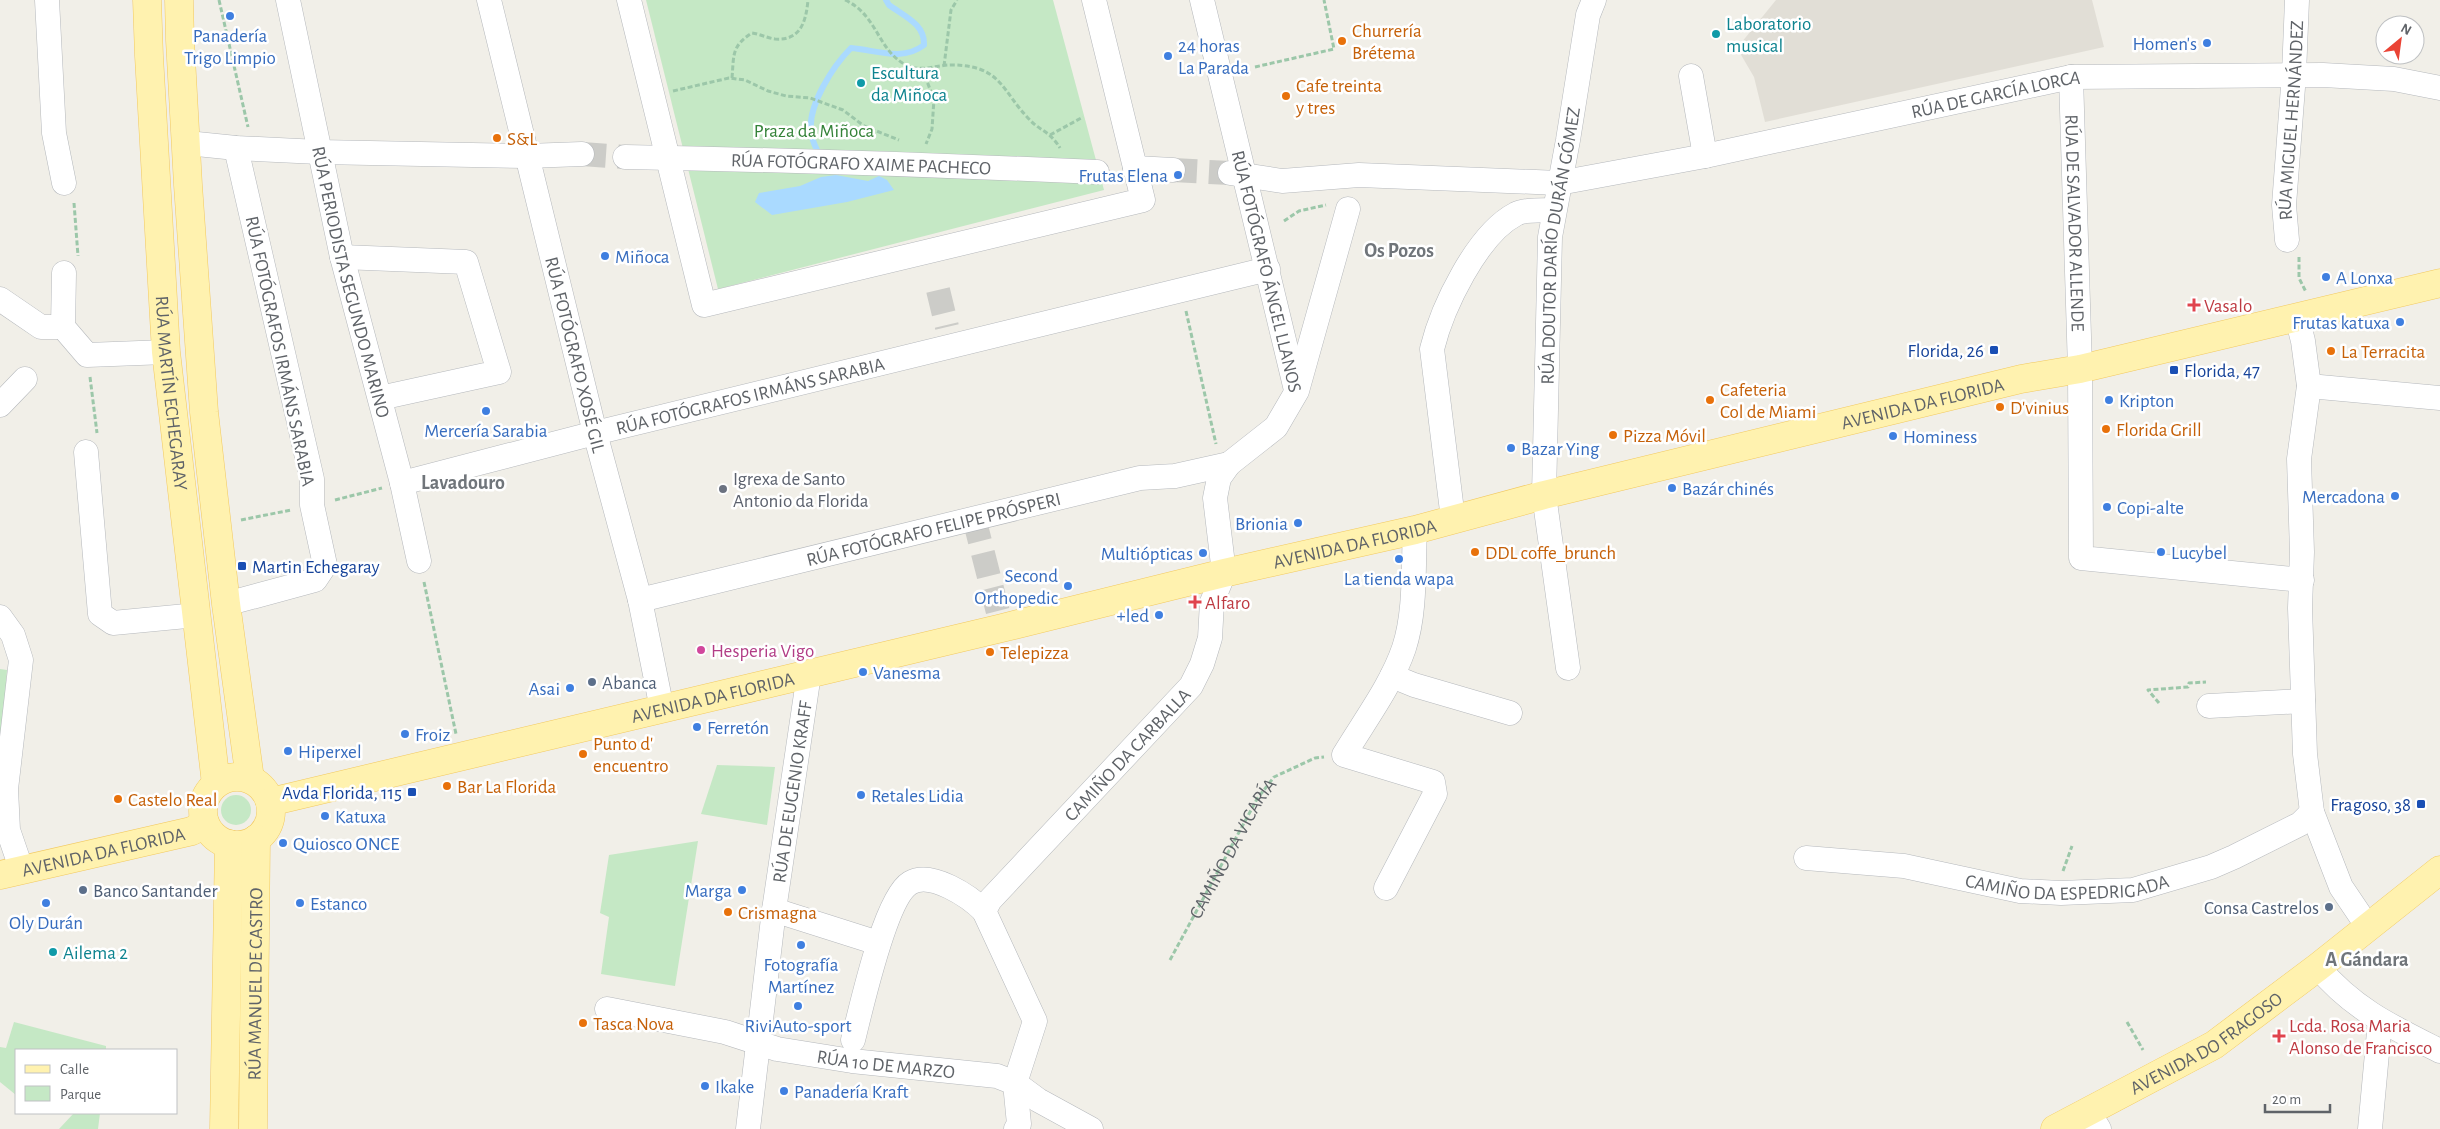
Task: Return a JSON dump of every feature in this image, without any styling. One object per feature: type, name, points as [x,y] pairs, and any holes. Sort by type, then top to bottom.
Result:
[{"type":"main road","name":"RÚA MARTÍN ECHEGARAY","points":[[148,0],[149,66],[166,352],[216,784]]},
{"type":"main road","name":"RÚA MARTÍN ECHEGARAY","points":[[179,0],[204,412],[226,604],[250,779]]},
{"type":"main road","name":"AVENIDA DA FLORIDA","points":[[270,802],[1224,573],[1415,530],[1544,495],[2021,379],[2080,369],[2440,283]]},
{"type":"main road","points":[[232,777],[250,779],[262,788],[270,802],[269,823],[264,832],[248,843],[229,844],[219,840],[205,823],[204,801],[208,792],[216,784],[232,777]]},
{"type":"main road","name":"AVENIDA DA FLORIDA","points":[[11,873],[192,831],[205,823]]},
{"type":"main road","name":"RÚA MANUEL DE CASTRO","points":[[253,1129],[256,839]]},
{"type":"main road","name":"RÚA MANUEL DE CASTRO","points":[[224,1129],[229,844]]},
{"type":"main road","name":"AVENIDA DO FRAGOSO","points":[[2055,1129],[2094,1120],[2214,1045],[2318,967],[2440,870]]},
{"type":"street","points":[[47,0],[54,133],[64,183]]},
{"type":"street","name":"RÚA PERIODISTA SEGUNDO MARINO","points":[[288,0],[342,257],[402,483],[419,562]]},
{"type":"street","name":"RÚA FOTÓGRAFO XOSÉ GIL","points":[[489,0],[595,433],[640,600],[662,709]]},
{"type":"street","points":[[629,0],[704,305],[1143,200],[1094,0]]},
{"type":"street","name":"RÚA FOTÓGRAFO ÁNGEL LLANOS","points":[[1202,0],[1238,174],[1268,269],[1296,392],[1276,427],[1223,454],[1214,498],[1224,573]]},
{"type":"street","name":"RÚA DOUTOR DARÍO DURÁN GÓMEZ","points":[[1568,668],[1544,495],[1550,237],[1588,15],[1594,0]]},
{"type":"street","name":"RÚA MIGUEL HERNÁNDEZ","points":[[2293,248],[2284,205],[2294,74],[2297,0]]},
{"type":"street","name":"RÚA DE GARCÍA LORCA","points":[[1559,182],[1705,156],[2070,77],[2294,74],[2394,79],[2440,88]]},
{"type":"street","points":[[1691,76],[1705,156]]},
{"type":"street","name":"RÚA DE SALVADOR ALLENDE","points":[[2070,77],[2080,369],[2080,558],[2302,580]]},
{"type":"street","points":[[187,143],[243,140],[319,152],[527,156],[582,154]]},
{"type":"street","name":"RÚA FOTÓGRAFOS IRMÁNS SARABIA","points":[[226,604],[315,580],[325,565],[312,506],[312,479],[243,140]]},
{"type":"street","name":"RÚA FOTÓGRAFO XAIME PACHECO","points":[[625,157],[687,160],[918,160],[1097,172]]},
{"type":"street","points":[[1135,168],[1173,170]]},
{"type":"street","points":[[1238,174],[1282,182],[1359,176],[1559,182]]},
{"type":"street","points":[[1296,392],[1348,209]]},
{"type":"street","points":[[1453,520],[1432,349],[1438,325],[1456,285],[1489,236],[1517,213],[1554,210]]},
{"type":"street","points":[[342,257],[466,262],[498,372],[380,398]]},
{"type":"street","name":"RÚA FOTÓGRAFOS IRMÁNS SARABIA","points":[[402,483],[950,337],[1268,269]]},
{"type":"street","points":[[64,273],[63,327],[87,354],[166,352]]},
{"type":"street","points":[[0,300],[41,327],[63,327]]},
{"type":"street","points":[[2304,315],[2303,341],[2309,386],[2299,459],[2302,580],[2300,608],[2305,754],[2312,812],[2341,888],[2368,927]]},
{"type":"street","points":[[0,405],[25,379]]},
{"type":"street","points":[[2309,386],[2440,398]]},
{"type":"street","points":[[86,452],[100,614],[112,624],[197,615]]},
{"type":"street","name":"RÚA FOTÓGRAFO FELIPE PRÓSPERI","points":[[640,600],[1131,480],[1175,476],[1223,454]]},
{"type":"street","points":[[1386,888],[1435,794],[1433,782],[1344,754],[1392,676],[1404,647],[1410,620],[1415,530]]},
{"type":"street","name":"CAMIÑO DA CARBALLA","points":[[984,912],[990,900],[1192,686],[1202,664],[1210,638],[1212,602],[1224,573]]},
{"type":"street","points":[[0,617],[14,635],[10,660],[3,790],[11,873]]},
{"type":"street","name":"RÚA DE EUGENIO KRAFF","points":[[748,1129],[774,910],[809,674]]},
{"type":"street","points":[[1392,676],[1414,685],[1510,713]]},
{"type":"street","points":[[2209,706],[2303,701]]},
{"type":"street","name":"CAMIÑO DA ESPEDRIGADA","points":[[1806,858],[1904,866],[2020,891],[2061,893],[2133,890],[2226,860],[2300,824],[2312,812]]},
{"type":"street","points":[[853,1040],[878,943],[901,890],[911,882],[923,879],[942,884],[969,897],[984,912],[1035,1020],[1015,1083],[1019,1124],[1016,1129]]},
{"type":"street","name":"RÚA DE EUGENIO KRAFF","points":[[774,910],[878,943]]},
{"type":"street","points":[[2318,967],[2338,990],[2380,1021],[2440,1051]]},
{"type":"street","name":"RÚA 10 DE MARZO","points":[[607,1008],[725,1032],[777,1049],[852,1061],[997,1076],[1015,1083]]},
{"type":"street","points":[[2370,1129],[2380,1021]]},
{"type":"street","points":[[1015,1083],[1038,1100],[1091,1129]]},
{"type":"path","points":[[219,0],[243,140]]},
{"type":"path","points":[[732,78],[734,50],[740,40],[752,33],[774,38],[790,38],[800,29],[806,19],[808,0]]},
{"type":"path","points":[[845,0],[867,16],[884,45],[900,61],[908,66],[922,69],[944,66],[977,67],[1002,82],[1030,121],[1050,135],[1066,154]]},
{"type":"path","points":[[944,66],[951,10],[956,0]]},
{"type":"path","points":[[1255,67],[1334,49],[1324,0]]},
{"type":"path","points":[[668,92],[732,78],[745,80],[768,91],[786,96],[810,98],[843,110],[864,126],[891,136],[908,146],[918,160],[928,140],[934,116],[934,99],[922,69]]},
{"type":"path","points":[[1050,135],[1083,117]]},
{"type":"path","points":[[64,183],[73,181],[79,272],[64,273]]},
{"type":"path","points":[[1284,221],[1299,211],[1323,204]]},
{"type":"path","points":[[2293,248],[2298,278],[2305,289],[2304,315]]},
{"type":"path","points":[[1185,307],[1223,454]]},
{"type":"path","points":[[331,501],[402,483]]},
{"type":"path","points":[[240,521],[293,509]]},
{"type":"path","points":[[419,562],[461,756]]},
{"type":"path","name":"CAMIÑO DA VICARÍA","points":[[1170,960],[1257,799],[1274,777],[1314,758],[1344,754]]},
{"type":"path","points":[[2127,1022],[2143,1050]]},
{"type":"shaded area","points":[[1776,0],[2092,0],[2104,47],[1765,122],[1754,77],[1737,48]]},
{"type":"green space","name":"Praza da Miñoca","points":[[646,0],[1053,0],[1104,190],[718,289]]},
{"type":"green space","points":[[0,669],[7,670],[0,763]]},
{"type":"green space","points":[[717,765],[775,767],[767,825],[701,814]]},
{"type":"green space","points":[[236,795],[247,799],[251,810],[247,821],[236,825],[225,821],[221,810],[225,799]]},
{"type":"green space","points":[[698,841],[675,986],[601,974],[609,917],[600,913],[609,855]]},
{"type":"green space","points":[[14,1022],[106,1046],[106,1049],[15,1049],[15,1094],[0,1082],[0,1047],[6,1048]]},
{"type":"green space","points":[[73,1114],[100,1114],[98,1129],[59,1129]]},
{"type":"water","points":[[836,175],[868,181],[879,176],[887,180],[894,190],[847,202],[772,215],[755,202],[759,193],[800,186],[821,177]]},
{"type":"waterway","points":[[820,157],[811,134],[813,110],[823,86],[851,48],[898,54],[916,50],[924,45],[921,31],[917,26],[889,5],[886,0]]},
{"type":"tunnel","points":[[582,154],[625,157]]},
{"type":"tunnel","points":[[1173,170],[1230,173]]},
{"type":"tunnel","points":[[938,290],[947,327]]},
{"type":"tunnel","points":[[974,518],[1002,628]]},
{"type":"place","name":"Panadería Trigo Limpio","points":[[230,16]]},
{"type":"place","name":"Laboratorio musical","points":[[1716,34]]},
{"type":"place","name":"Churrería Brétema","points":[[1342,41]]},
{"type":"place","name":"Homen's","points":[[2207,43]]},
{"type":"place","name":"24 horas La Parada","points":[[1168,56]]},
{"type":"place","name":"Escultura da Miñoca","points":[[861,83]]},
{"type":"place","name":"Cafe treinta y tres","points":[[1286,96]]},
{"type":"place","name":"S&L","points":[[497,138]]},
{"type":"place","name":"Frutas Elena","points":[[1178,175]]},
{"type":"place","name":"Miñoca","points":[[605,256]]},
{"type":"place","name":"A Lonxa","points":[[2326,277]]},
{"type":"place","name":"Vasalo","points":[[2194,305]]},
{"type":"place","name":"Frutas katuxa","points":[[2400,322]]},
{"type":"place","name":"Florida, 26","points":[[1994,350]]},
{"type":"place","name":"La Terracita","points":[[2331,351]]},
{"type":"place","name":"Florida, 47","points":[[2174,370]]},
{"type":"place","name":"Cafeteria Col de Miami","points":[[1710,400]]},
{"type":"place","name":"Kripton","points":[[2109,400]]},
{"type":"place","name":"D'vinius","points":[[2000,407]]},
{"type":"place","name":"Mercería Sarabia","points":[[486,411]]},
{"type":"place","name":"Florida Grill","points":[[2106,429]]},
{"type":"place","name":"Pizza Móvil","points":[[1613,435]]},
{"type":"place","name":"Hominess","points":[[1893,436]]},
{"type":"place","name":"Bazar Ying","points":[[1511,448]]},
{"type":"place","name":"Bazár chinés","points":[[1672,488]]},
{"type":"place","name":"Igrexa de Santo Antonio da Florida","points":[[723,489]]},
{"type":"place","name":"Mercadona","points":[[2395,496]]},
{"type":"place","name":"Copi-alte","points":[[2107,507]]},
{"type":"place","name":"Brionia","points":[[1298,523]]},
{"type":"place","name":"DDL coffe_brunch","points":[[1475,552]]},
{"type":"place","name":"Lucybel","points":[[2161,552]]},
{"type":"place","name":"Multiópticas","points":[[1203,553]]},
{"type":"place","name":"La tienda wapa","points":[[1399,559]]},
{"type":"place","name":"Martin Echegaray","points":[[242,566]]},
{"type":"place","name":"Second Orthopedic","points":[[1068,586]]},
{"type":"place","name":"Alfaro","points":[[1195,602]]},
{"type":"place","name":"+led","points":[[1159,615]]},
{"type":"place","name":"Hesperia Vigo","points":[[701,650]]},
{"type":"place","name":"Telepizza","points":[[990,652]]},
{"type":"place","name":"Vanesma","points":[[863,672]]},
{"type":"place","name":"Abanca","points":[[592,682]]},
{"type":"place","name":"Asai","points":[[570,688]]},
{"type":"place","name":"Ferretón","points":[[697,727]]},
{"type":"place","name":"Froiz","points":[[405,734]]},
{"type":"place","name":"Hiperxel","points":[[288,751]]},
{"type":"place","name":"Punto d' encuentro","points":[[583,754]]},
{"type":"place","name":"Bar La Florida","points":[[447,786]]},
{"type":"place","name":"Avda Florida, 115","points":[[412,792]]},
{"type":"place","name":"Retales Lidia","points":[[861,795]]},
{"type":"place","name":"Castelo Real","points":[[118,799]]},
{"type":"place","name":"Fragoso, 38","points":[[2421,804]]},
{"type":"place","name":"Katuxa","points":[[325,816]]},
{"type":"place","name":"Quiosco ONCE","points":[[283,843]]},
{"type":"place","name":"Banco Santander","points":[[83,890]]},
{"type":"place","name":"Marga","points":[[742,890]]},
{"type":"place","name":"Oly Durán","points":[[46,903]]},
{"type":"place","name":"Estanco","points":[[300,903]]},
{"type":"place","name":"Consa Castrelos","points":[[2329,907]]},
{"type":"place","name":"Crismagna","points":[[728,912]]},
{"type":"place","name":"Fotografía Martínez","points":[[801,945]]},
{"type":"place","name":"Ailema 2","points":[[53,952]]},
{"type":"place","name":"RiviAuto-sport","points":[[798,1006]]},
{"type":"place","name":"Tasca Nova","points":[[583,1023]]},
{"type":"place","name":"Lcda. Rosa Maria Alonso de Francisco","points":[[2279,1036]]},
{"type":"place","name":"Ikake","points":[[705,1086]]},
{"type":"place","name":"Panadería Kraft","points":[[784,1091]]},
{"type":"district","name":"Os Pozos","points":[[1399,250]]},
{"type":"district","name":"Lavadouro","points":[[463,482]]},
{"type":"district","name":"A Gándara","points":[[2367,959]]}]
